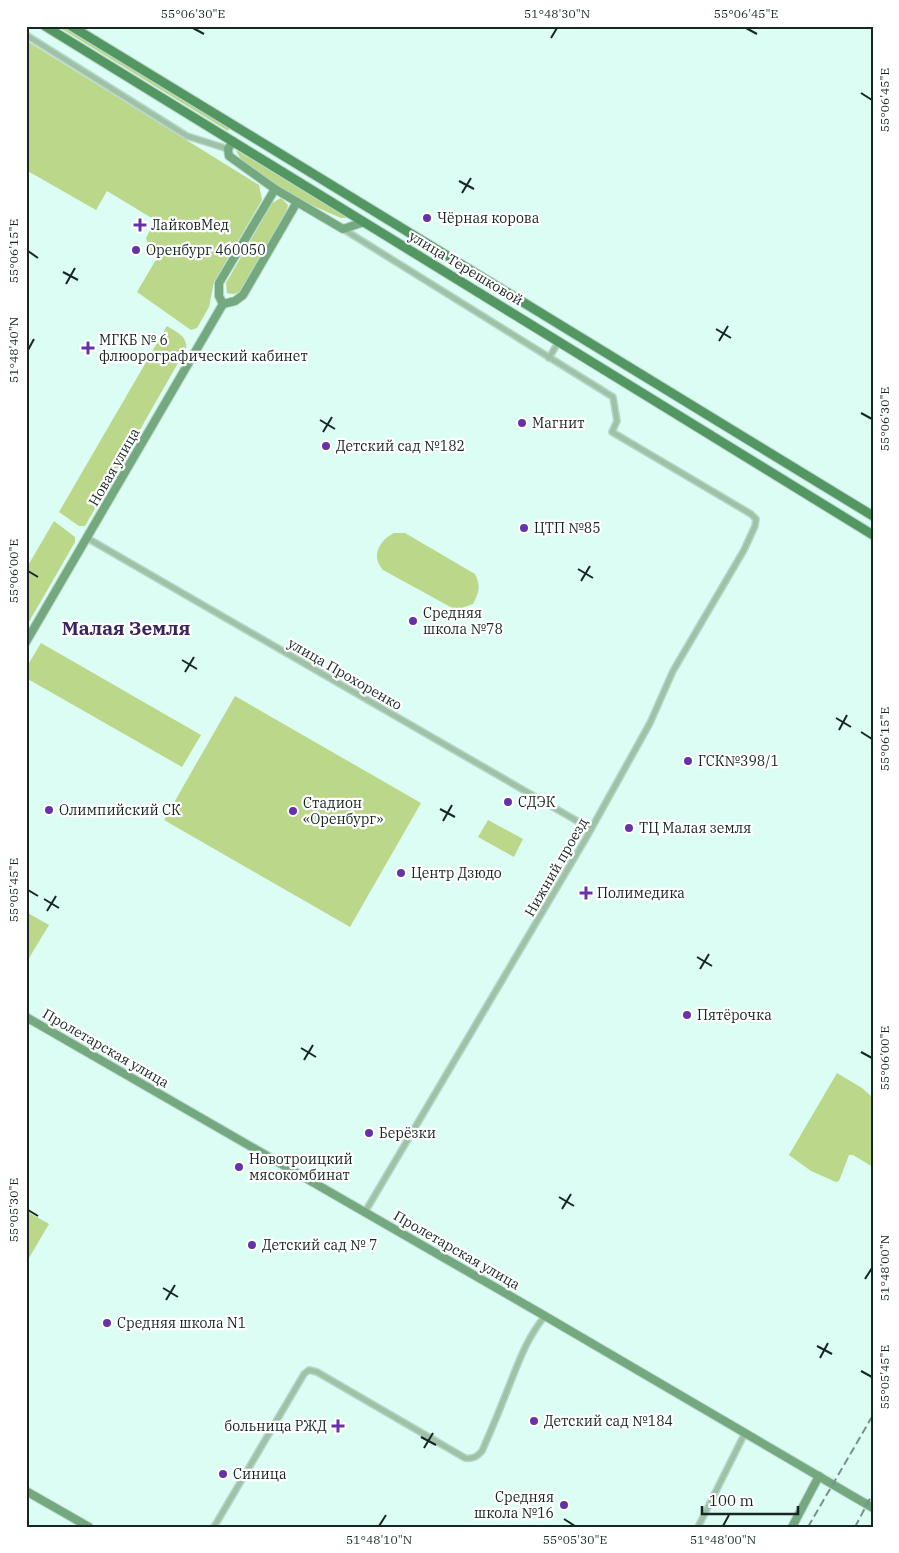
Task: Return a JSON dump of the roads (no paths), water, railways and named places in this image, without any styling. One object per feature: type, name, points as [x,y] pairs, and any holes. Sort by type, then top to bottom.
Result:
[{"type":"main road","name":"улица Терешковой","points":[[45,26],[873,535]]},
{"type":"main road","name":"улица Терешковой","points":[[71,26],[869,514]]},
{"type":"main road","points":[[240,130],[228,149],[234,161],[275,189],[343,229],[364,222]]},
{"type":"main road","points":[[275,189],[220,284],[219,296],[223,304],[235,301],[243,295],[297,202]]},
{"type":"main road","points":[[479,292],[484,289],[486,281]]},
{"type":"main road","name":"Новая улица","points":[[26,642],[223,304]]},
{"type":"main road","name":"Пролетарская улица","points":[[26,1017],[545,1316],[873,1508]]},
{"type":"main road","points":[[792,1527],[819,1476]]},
{"type":"main road","points":[[27,1493],[88,1527]]},
{"type":"street","points":[[27,36],[187,136],[228,149]]},
{"type":"street","points":[[343,229],[549,358],[559,341]]},
{"type":"street","name":"Нижний проезд","points":[[365,1212],[591,829],[650,723],[673,671],[755,526],[756,519],[751,514],[612,432],[617,421],[613,397],[549,358]]},
{"type":"street","name":"улица Прохоренко","points":[[87,538],[591,829]]},
{"type":"street","points":[[214,1527],[304,1374],[309,1370],[317,1372],[465,1458],[478,1456],[482,1451],[519,1358],[534,1329],[545,1316]]},
{"type":"street","points":[[698,1527],[745,1433]]},
{"type":"railway","points":[[808,1527],[873,1415]]},
{"type":"railway","points":[[855,1527],[873,1493]]},
{"type":"place","name":"Чёрная корова","points":[[427,218]]},
{"type":"place","name":"ЛайковМед","points":[[140,225]]},
{"type":"place","name":"Оренбург 460050","points":[[136,250]]},
{"type":"place","name":"МГКБ № 6 флюорографический кабинет","points":[[88,348]]},
{"type":"place","name":"Магнит","points":[[522,423]]},
{"type":"place","name":"Детский сад №182","points":[[326,446]]},
{"type":"place","name":"ЦТП №85","points":[[524,528]]},
{"type":"place","name":"Средняя школа №78","points":[[413,621]]},
{"type":"place","name":"ГСК№398/1","points":[[688,761]]},
{"type":"place","name":"СДЭК","points":[[508,802]]},
{"type":"place","name":"Олимпийский СК","points":[[49,810]]},
{"type":"place","name":"Стадион «Оренбург»","points":[[293,811]]},
{"type":"place","name":"ТЦ Малая земля","points":[[629,828]]},
{"type":"place","name":"Центр Дзюдо","points":[[401,873]]},
{"type":"place","name":"Полимедика","points":[[586,893]]},
{"type":"place","name":"Пятёрочка","points":[[687,1015]]},
{"type":"place","name":"Берёзки","points":[[369,1133]]},
{"type":"place","name":"Новотроицкий мясокомбинат","points":[[239,1167]]},
{"type":"place","name":"Детский сад № 7","points":[[252,1245]]},
{"type":"place","name":"Средняя школа N1","points":[[107,1323]]},
{"type":"place","name":"Детский сад №184","points":[[534,1421]]},
{"type":"place","name":"больница РЖД","points":[[338,1426]]},
{"type":"place","name":"Синица","points":[[223,1474]]},
{"type":"place","name":"Средняя школа №16","points":[[564,1505]]},
{"type":"district","name":"Малая Земля","points":[[126,628]]}]
